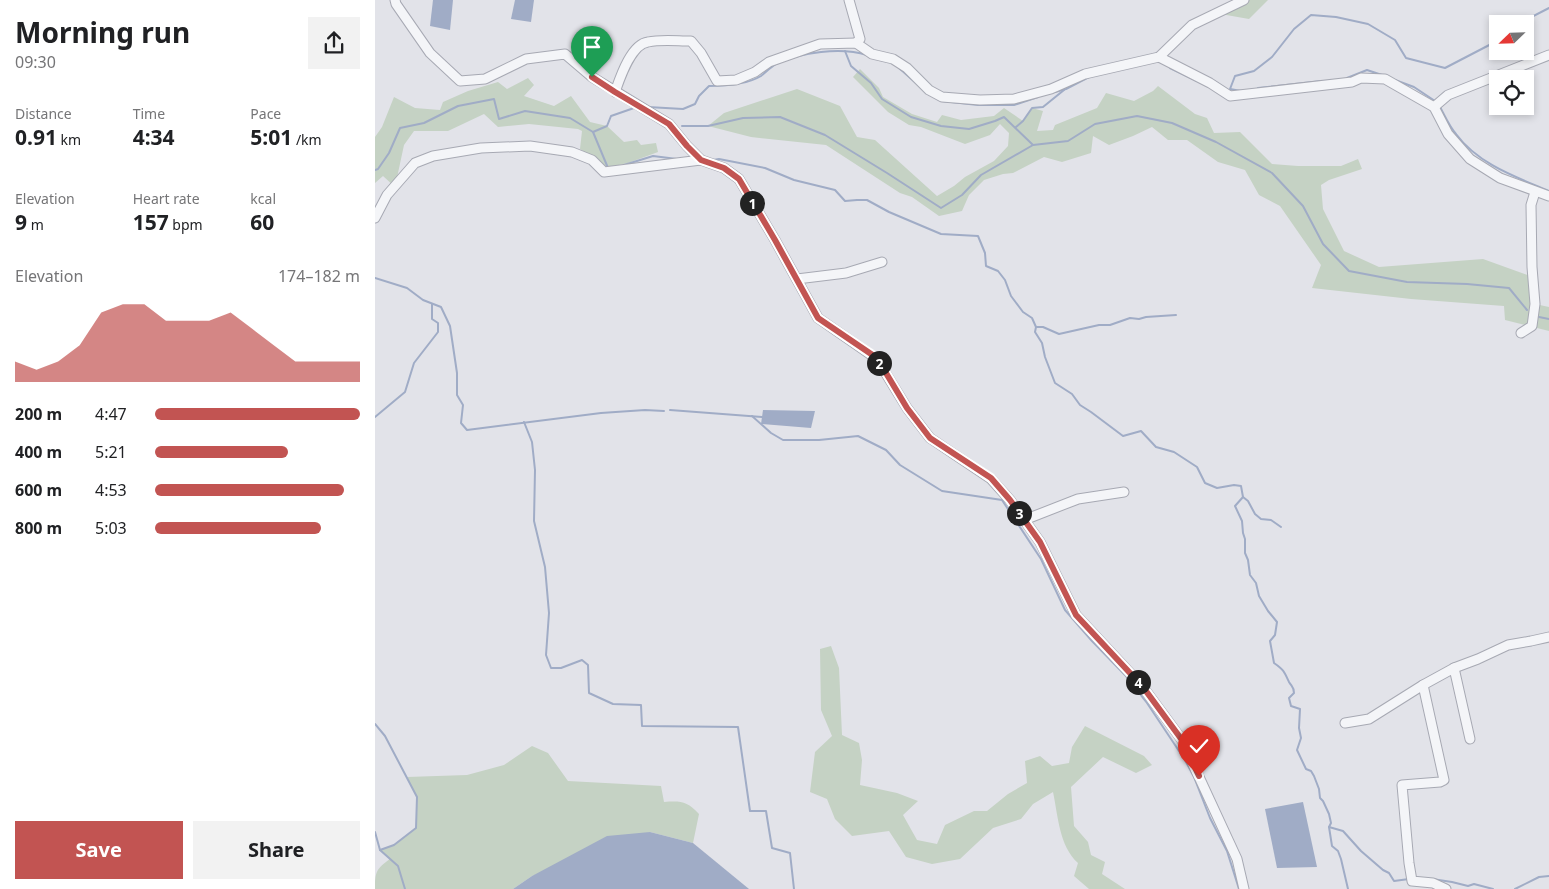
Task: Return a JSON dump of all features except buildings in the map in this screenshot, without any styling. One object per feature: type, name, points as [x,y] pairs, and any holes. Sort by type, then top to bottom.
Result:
[{"type":"street","points":[[395,0],[431,53],[460,81],[485,79],[525,59],[565,54],[592,77],[669,124],[701,160],[724,168],[739,179],[818,318],[877,358],[907,408],[930,438],[991,478],[1010,500],[1040,542],[1076,615],[1143,687],[1182,740],[1237,859],[1244,889]]},
{"type":"street","points":[[849,0],[860,39],[856,43]]},
{"type":"street","points":[[615,92],[622,72],[637,48],[646,42],[691,41],[701,53],[717,81],[736,80],[755,72],[769,62],[820,44],[856,43],[872,54],[893,59],[907,68],[929,90],[942,97],[980,100],[1014,99],[1051,89],[1085,74],[1159,57],[1192,25],[1244,0]]},
{"type":"street","points":[[1434,107],[1448,95],[1549,55]]},
{"type":"street","points":[[1159,57],[1210,83],[1230,96],[1352,82],[1361,78],[1385,79],[1434,107],[1449,134],[1471,159],[1500,178],[1549,196]]},
{"type":"street","points":[[375,218],[387,195],[415,163],[433,156],[481,148],[530,146],[572,152],[592,160],[604,172],[701,160]]},
{"type":"street","points":[[1521,333],[1532,326],[1535,304],[1532,267],[1531,205],[1535,192]]},
{"type":"street","points":[[797,279],[846,273],[883,262]]},
{"type":"street","points":[[1024,520],[1078,499],[1123,492]]},
{"type":"street","points":[[1345,723],[1369,719],[1453,668],[1508,645],[1549,636]]},
{"type":"street","points":[[1453,668],[1470,739]]},
{"type":"street","points":[[1423,685],[1444,780],[1440,782],[1402,785],[1409,863],[1412,881],[1433,883],[1446,889]]},
{"type":"green space","points":[[1244,0],[1268,0],[1249,19],[1215,13]]},
{"type":"green space","points":[[860,69],[879,88],[883,97],[912,114],[937,122],[942,115],[961,120],[994,116],[1004,108],[1023,121],[1032,108],[1043,111],[1037,131],[1053,130],[1055,125],[1097,108],[1106,93],[1134,101],[1153,91],[1158,86],[1195,114],[1207,118],[1214,133],[1240,132],[1272,164],[1341,166],[1358,159],[1362,169],[1329,180],[1321,185],[1323,209],[1344,251],[1379,267],[1483,259],[1533,277],[1535,304],[1549,307],[1549,331],[1505,320],[1504,306],[1411,299],[1312,288],[1321,265],[1280,206],[1259,195],[1245,170],[1218,162],[1187,140],[1168,140],[1152,127],[1109,145],[1093,136],[1091,153],[1062,162],[1044,157],[1013,173],[984,180],[969,195],[962,211],[939,216],[912,197],[900,193],[826,145],[751,137],[708,126],[724,113],[797,89],[840,106],[857,137],[875,140],[937,196],[965,177],[994,161],[1008,146],[1009,133],[1000,124],[990,135],[965,144],[921,127],[909,125],[888,112],[853,77]]},
{"type":"green space","points":[[528,78],[534,85],[524,96],[554,106],[571,96],[590,122],[607,126],[624,142],[637,140],[641,145],[656,143],[658,152],[628,163],[605,168],[580,149],[582,131],[578,129],[529,124],[498,127],[484,114],[448,131],[414,131],[404,145],[395,187],[383,176],[375,183],[375,137],[382,127],[394,97],[415,108],[440,110],[443,102],[468,91],[498,82],[507,89]]},
{"type":"green space","points":[[831,646],[839,668],[842,735],[859,743],[862,760],[860,785],[897,793],[918,801],[903,815],[917,840],[937,844],[945,825],[974,811],[987,811],[1008,794],[1027,783],[1025,761],[1040,756],[1052,766],[1069,763],[1072,747],[1085,726],[1144,756],[1152,765],[1136,773],[1103,757],[1071,787],[1074,826],[1088,842],[1091,855],[1105,862],[1102,874],[1125,889],[1089,889],[1074,876],[1078,863],[1063,839],[1053,792],[1033,804],[1021,819],[993,828],[960,859],[932,864],[906,857],[889,831],[852,836],[835,819],[827,799],[810,792],[815,752],[832,736],[821,710],[820,649]]},
{"type":"green space","points":[[532,746],[548,753],[568,781],[661,786],[664,802],[683,803],[691,806],[699,814],[693,843],[650,832],[532,876],[513,889],[375,889],[377,871],[390,859],[380,850],[394,845],[416,828],[417,797],[407,777],[467,775],[504,765]]},
{"type":"water","points":[[433,0],[453,0],[450,30],[430,26]]},
{"type":"water","points":[[515,0],[534,0],[531,22],[511,19]]},
{"type":"water","points":[[763,410],[815,411],[811,428],[761,424]]},
{"type":"water","points":[[1303,802],[1317,867],[1277,868],[1265,809]]},
{"type":"water","points":[[650,832],[693,843],[749,889],[513,889],[532,876],[607,836]]},
{"type":"waterway","points":[[1534,16],[1549,8]]},
{"type":"waterway","points":[[1241,91],[1230,89],[1235,76],[1254,71],[1272,57],[1294,29],[1311,15],[1336,17],[1368,24],[1395,40],[1406,58],[1445,68],[1489,45]]},
{"type":"waterway","points":[[648,107],[683,109],[695,104],[699,96],[709,86],[729,85],[755,79],[776,64],[797,56],[833,51],[867,55]]},
{"type":"waterway","points":[[845,51],[851,66],[871,83],[882,99],[911,117],[941,126],[969,129],[1004,117],[1033,145]]},
{"type":"waterway","points":[[899,68],[925,91]]},
{"type":"waterway","points":[[1170,68],[1197,81]]},
{"type":"waterway","points":[[1347,78],[1367,70],[1382,75]]},
{"type":"waterway","points":[[1055,92],[1066,89],[1089,77]]},
{"type":"waterway","points":[[1395,80],[1414,87],[1435,101]]},
{"type":"waterway","points":[[1258,88],[1322,81]]},
{"type":"waterway","points":[[1016,127],[1032,108],[1043,107],[1064,90]]},
{"type":"waterway","points":[[942,101],[978,105],[1014,105],[1038,97]]},
{"type":"waterway","points":[[375,170],[378,169],[389,153],[400,128],[424,123],[458,106],[494,99],[499,119],[525,111],[570,118],[593,132],[608,168]]},
{"type":"waterway","points":[[1440,107],[1454,131],[1475,154],[1486,162],[1549,191]]},
{"type":"waterway","points":[[593,132],[607,126],[611,116],[634,108]]},
{"type":"waterway","points":[[682,126],[708,126],[743,118],[780,117],[825,135],[941,208],[962,195],[981,175],[1033,145],[1068,141],[1095,124],[1137,116],[1172,123],[1216,142],[1272,173],[1303,206],[1323,244],[1349,271],[1407,282],[1467,284],[1509,288],[1527,310]]},
{"type":"waterway","points":[[624,165],[653,156],[677,159]]},
{"type":"waterway","points":[[713,160],[719,159],[765,168],[794,180],[835,190],[845,201],[867,200],[889,212],[941,234],[978,236],[985,253],[986,266],[998,271],[1005,280],[1011,296],[1023,312],[1032,318],[1036,327],[1035,332],[1042,343],[1055,383],[1072,394],[1080,405],[1123,436],[1141,431],[1156,447],[1174,452],[1197,467],[1205,483],[1217,488],[1234,485],[1241,486],[1243,497],[1248,501],[1255,514],[1261,519],[1271,520],[1281,527]]},
{"type":"waterway","points":[[375,278],[407,288],[423,300],[441,307],[450,326],[457,373],[457,395],[463,405],[461,423],[467,430],[601,413],[645,410],[664,411]]},
{"type":"waterway","points":[[375,417],[405,392],[414,363],[438,332],[438,323],[432,319],[432,304]]},
{"type":"waterway","points":[[1036,327],[1043,327],[1059,334],[1099,325],[1110,325],[1130,318],[1139,319],[1176,315]]},
{"type":"waterway","points":[[1539,317],[1549,319]]},
{"type":"waterway","points":[[670,410],[762,417]]},
{"type":"waterway","points":[[752,416],[771,433],[783,440],[819,440],[858,436],[886,450],[900,465],[942,491],[1002,500],[1041,559],[1065,610],[1125,675],[1147,703],[1185,760],[1194,777],[1210,818],[1227,851],[1239,889]]},
{"type":"waterway","points":[[524,422],[532,442],[535,470],[534,521],[545,567],[549,613],[546,655],[551,668],[561,668],[582,660],[588,665],[589,693],[613,704],[641,705],[642,726],[738,727],[750,811],[766,811],[772,848],[790,853],[794,889]]},
{"type":"waterway","points":[[1243,497],[1235,506],[1242,521],[1245,553],[1250,575],[1256,583],[1259,596],[1277,622],[1275,635],[1270,641],[1274,663],[1280,667],[1294,689],[1294,693],[1289,698],[1291,706],[1300,709],[1299,728],[1301,738],[1297,750],[1306,769],[1311,771],[1314,776],[1320,798],[1329,814],[1332,846],[1338,851],[1341,859],[1348,889]]},
{"type":"waterway","points":[[375,724],[385,736],[417,797],[416,828],[394,845],[380,850]]},
{"type":"waterway","points":[[1329,827],[1343,831],[1361,851],[1389,873],[1394,881],[1409,879]]},
{"type":"waterway","points":[[375,832],[380,850],[398,866],[405,889]]},
{"type":"waterway","points":[[1515,889],[1539,877],[1549,876]]},
{"type":"waterway","points":[[1432,879],[1468,886],[1474,884],[1493,889]]},
{"type":"route","points":[[592,77],[669,124],[701,160],[724,168],[739,179],[818,318],[877,358],[907,408],[930,438],[991,478],[1010,500],[1040,542],[1076,615],[1143,687],[1182,740],[1199,776]]}]
